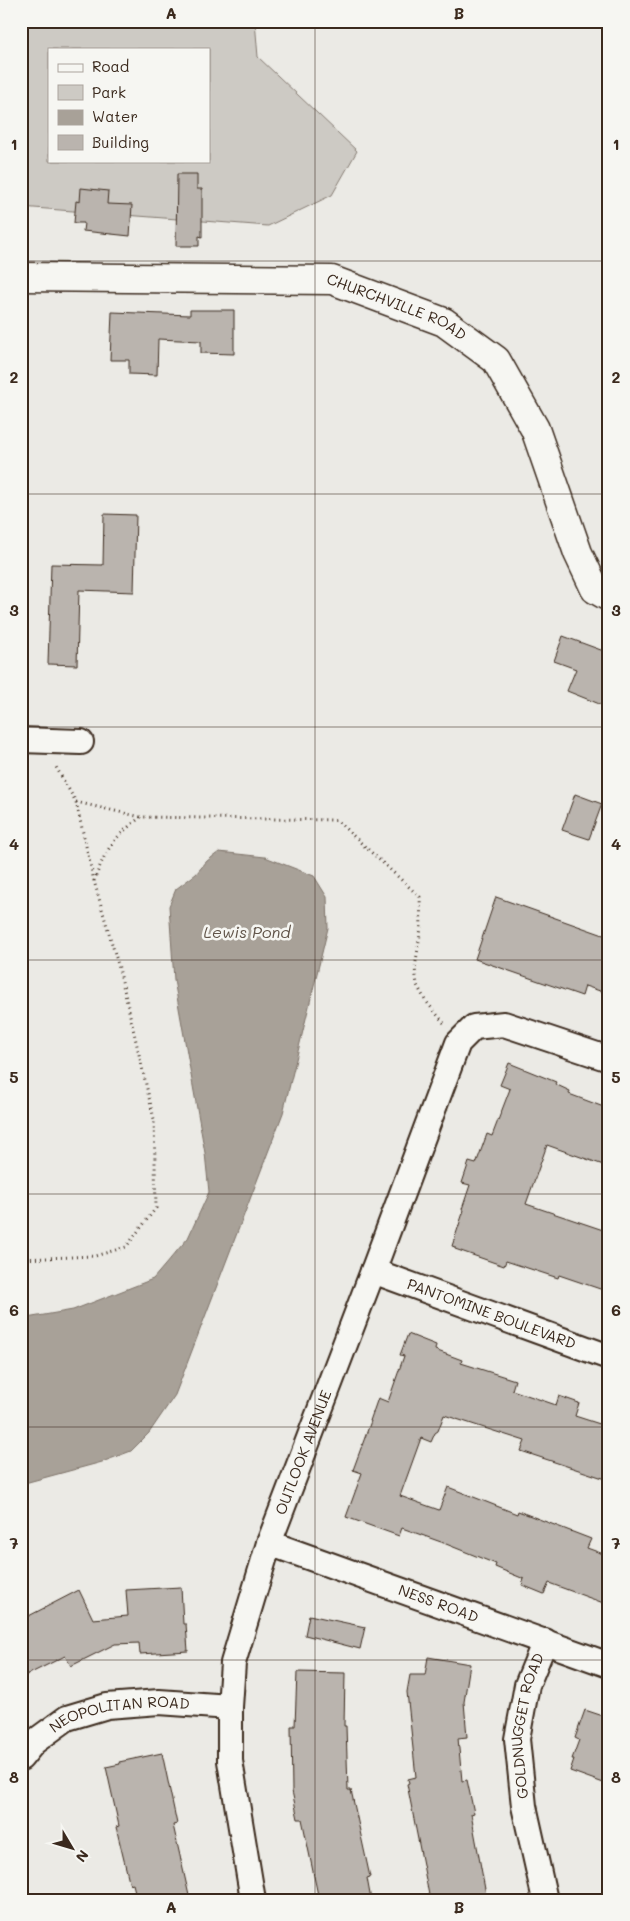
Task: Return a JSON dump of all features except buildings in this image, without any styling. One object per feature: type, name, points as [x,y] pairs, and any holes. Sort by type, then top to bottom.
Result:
[{"type":"street","name":"CHURCHVILLE ROAD","points":[[21,277],[332,280],[444,322],[496,360],[535,429],[578,553],[595,589],[609,597]]},
{"type":"street","points":[[31,740],[81,742]]},
{"type":"street","points":[[466,1035],[504,1024],[609,1059]]},
{"type":"street","name":"OUTLOOK AVENUE","points":[[252,1900],[230,1761],[230,1707],[233,1663],[269,1543],[466,1035]]},
{"type":"street","name":"PANTOMINE BOULEVARD","points":[[373,1272],[609,1357]]},
{"type":"street","name":"NESS ROAD","points":[[269,1543],[609,1665]]},
{"type":"street","name":"GOLDNUGGET ROAD","points":[[545,1641],[527,1685],[517,1739],[524,1806],[545,1900]]},
{"type":"street","name":"NEOPOLITAN ROAD","points":[[21,1758],[34,1742],[67,1718],[107,1706],[159,1702],[230,1707]]},
{"type":"path","points":[[21,1258],[94,1256],[126,1246],[156,1208],[154,1119],[119,968],[94,881],[76,802],[31,740]]},
{"type":"path","points":[[76,802],[141,817],[336,820],[420,897],[422,928],[415,968],[417,984],[424,1000],[436,1012],[466,1035]]},
{"type":"path","points":[[94,881],[104,853],[122,830],[141,817]]},
{"type":"green space","points":[[21,21],[255,21],[258,57],[357,151],[332,195],[268,226],[21,207]]},
{"type":"water","name":"Lewis Pond","points":[[219,852],[265,857],[314,876],[327,897],[328,928],[283,1113],[175,1395],[149,1433],[131,1451],[102,1462],[21,1484],[21,1319],[73,1310],[153,1279],[188,1238],[209,1192],[205,1153],[174,980],[169,906],[176,889],[196,874],[207,861]]}]
